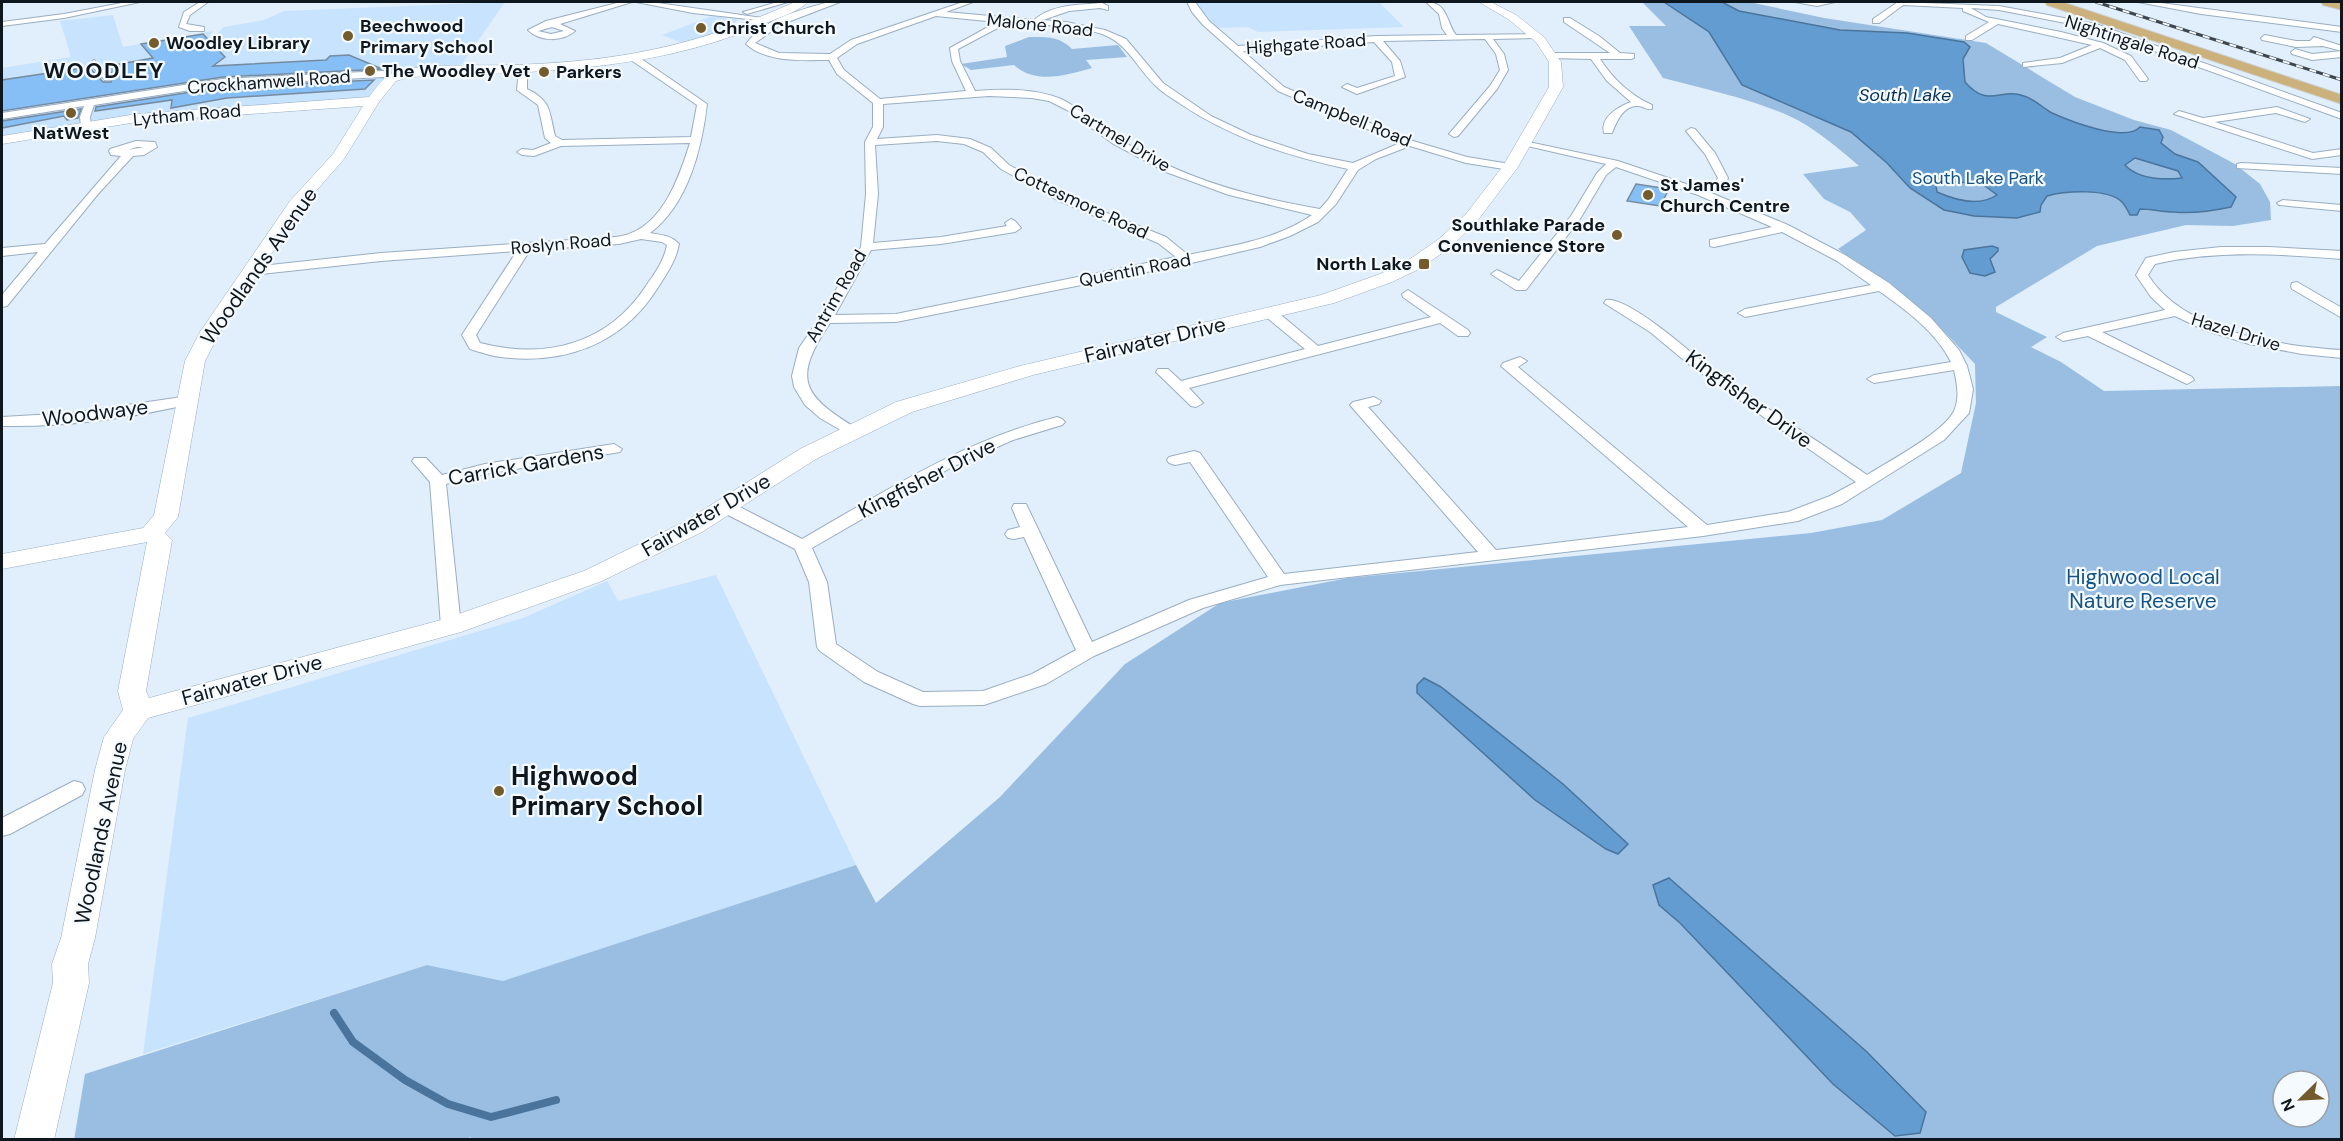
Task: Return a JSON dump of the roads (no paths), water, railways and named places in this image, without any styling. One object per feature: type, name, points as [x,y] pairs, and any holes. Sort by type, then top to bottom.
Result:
[{"type":"main road","points":[[2051,2],[2342,100]]},
{"type":"main road","points":[[2074,2],[2342,91]]},
{"type":"main road","points":[[2327,2],[2342,6]]},
{"type":"street","points":[[2,24],[136,2]]},
{"type":"street","points":[[201,29],[190,29],[182,25],[187,14],[204,2]]},
{"type":"street","points":[[549,23],[628,2]]},
{"type":"street","points":[[640,2],[693,11],[766,19]]},
{"type":"street","points":[[737,16],[784,2]]},
{"type":"street","name":"Crockhamwell Road","points":[[2,116],[116,96],[223,82],[523,68],[634,58],[693,45],[766,19],[803,2]]},
{"type":"street","points":[[836,2],[782,21],[755,36],[750,44],[762,52],[772,54],[792,57],[832,57],[854,42],[969,2]]},
{"type":"street","name":"Campbell Road","points":[[1191,2],[1196,12],[1281,89],[1409,143],[1466,160],[1510,167]]},
{"type":"street","points":[[1430,2],[1443,13],[1446,28],[1453,37]]},
{"type":"street","points":[[1484,2],[1512,17],[1537,36],[1553,56],[1631,56]]},
{"type":"street","points":[[1797,2],[1817,4],[1831,2]]},
{"type":"street","points":[[1891,2],[1965,7],[1996,22],[2061,34],[2100,45],[2128,58],[2166,56]]},
{"type":"street","name":"Nightingale Road","points":[[1915,2],[1999,8],[2093,26],[2342,116]]},
{"type":"street","points":[[2142,2],[2342,30]]},
{"type":"street","points":[[1875,20],[1902,3]]},
{"type":"street","points":[[1034,22],[1044,15],[1102,5]]},
{"type":"street","points":[[2246,18],[2259,10],[2286,14]]},
{"type":"street","name":"Malone Road","points":[[935,13],[1006,21],[1066,24],[1113,35],[1123,40],[1160,85],[1208,118],[1246,137],[1306,157],[1355,167]]},
{"type":"street","points":[[2022,26],[2034,20]]},
{"type":"street","points":[[970,94],[970,86],[953,58],[954,48],[1006,21]]},
{"type":"street","points":[[1584,24],[1571,22],[1618,56]]},
{"type":"street","points":[[1982,38],[1970,37],[1996,22]]},
{"type":"street","points":[[2303,26],[2306,36],[2342,49]]},
{"type":"street","points":[[2061,34],[2083,30]]},
{"type":"street","name":"Highgate Road","points":[[1235,49],[1376,39],[1537,36]]},
{"type":"street","points":[[1454,134],[1494,87],[1504,70],[1500,54],[1487,37]]},
{"type":"street","points":[[2265,38],[2297,47],[2312,57],[2332,64]]},
{"type":"street","name":"Highgate Road","points":[[1356,91],[1400,77],[1396,61],[1376,39]]},
{"type":"street","points":[[2297,47],[2324,43]]},
{"type":"street","points":[[2034,66],[2062,60],[2100,45]]},
{"type":"street","points":[[2312,57],[2342,54]]},
{"type":"street","name":"Fairwater Drive","points":[[138,711],[452,626],[592,576],[693,527],[808,454],[904,407],[988,380],[1270,313],[1352,291],[1413,265],[1445,243],[1472,217],[1510,167],[1556,87],[1556,66],[1553,56]]},
{"type":"street","points":[[1594,56],[1612,82],[1636,103],[1649,107]]},
{"type":"street","points":[[832,57],[840,72],[878,102]]},
{"type":"street","name":"Roslyn Road","points":[[252,271],[381,257],[607,241],[639,235],[661,217],[682,179],[696,140],[702,104],[634,58]]},
{"type":"street","points":[[2128,58],[2143,79]]},
{"type":"street","points":[[94,63],[108,78]]},
{"type":"street","points":[[523,68],[522,90],[539,97],[544,103],[550,138],[560,143],[696,140]]},
{"type":"street","name":"Woodlands Avenue","points":[[151,534],[166,517],[195,361],[210,332],[296,204],[339,156],[373,101],[398,75]]},
{"type":"street","name":"Cartmel Drive","points":[[878,102],[970,94],[1026,94],[1051,99],[1069,106],[1096,128],[1148,159],[1206,186],[1252,200],[1322,213]]},
{"type":"street","points":[[86,126],[85,117],[90,101]]},
{"type":"street","name":"Lytham Road","points":[[2,140],[165,116],[373,101]]},
{"type":"street","name":"Antrim Road","points":[[851,431],[825,415],[810,402],[801,387],[799,376],[806,348],[826,319],[867,247],[872,194],[870,142],[878,127],[878,102]]},
{"type":"street","points":[[1608,131],[1608,124],[1620,110],[1636,103]]},
{"type":"street","points":[[2256,103],[2305,119]]},
{"type":"street","points":[[2199,121],[2277,110]]},
{"type":"street","points":[[2180,114],[2312,156],[2342,169]]},
{"type":"street","points":[[1445,122],[1460,125]]},
{"type":"street","points":[[1702,193],[1720,185],[1723,178],[1710,153],[1694,134],[1710,138]]},
{"type":"street","name":"Cottesmore Road","points":[[870,142],[937,138],[966,141],[987,150],[1005,167],[1061,198],[1162,240],[1187,260]]},
{"type":"street","points":[[726,507],[802,546],[809,557],[822,600],[827,647],[871,677],[920,699],[984,698],[1039,679],[1087,652],[1196,604],[1279,580],[1703,531],[1792,517],[1836,500],[1867,482],[1938,437],[1961,413],[1966,389],[1960,366],[1952,350],[1926,321],[1884,286],[1841,258],[1784,228],[1702,193],[1614,163],[1523,142]]},
{"type":"street","points":[[532,154],[560,143]]},
{"type":"street","points":[[1355,167],[1377,155],[1409,143]]},
{"type":"street","points":[[2312,156],[2342,152]]},
{"type":"street","points":[[2,303],[94,192],[129,154]]},
{"type":"street","points":[[1497,274],[1521,287],[1576,217],[1602,173],[1614,163]]},
{"type":"street","points":[[2246,164],[2342,169]]},
{"type":"street","name":"Quentin Road","points":[[826,319],[861,321],[896,318],[1246,247],[1289,233],[1322,213],[1340,194],[1355,167]]},
{"type":"street","points":[[2283,203],[2301,207],[2342,208]]},
{"type":"street","points":[[867,247],[924,245],[1013,226],[1029,226]]},
{"type":"street","points":[[1730,251],[1710,242],[1784,228]]},
{"type":"street","points":[[526,247],[469,335],[475,346],[503,353],[544,352],[584,344],[613,331],[631,316],[643,301],[663,271],[672,251],[673,244],[666,239],[639,235]]},
{"type":"street","points":[[2,252],[49,247]]},
{"type":"street","name":"Hazel Drive","points":[[2342,255],[2266,250],[2212,250],[2150,261],[2142,275],[2152,292],[2176,312],[2207,326],[2289,348],[2342,354]]},
{"type":"street","points":[[1745,313],[1884,286]]},
{"type":"street","points":[[2294,289],[2309,293],[2342,314]]},
{"type":"street","points":[[1408,294],[1463,333]]},
{"type":"street","name":"Kingfisher Drive","points":[[1611,303],[1627,316],[1655,329],[1696,363],[1751,403],[1867,482]]},
{"type":"street","points":[[1732,305],[1757,321]]},
{"type":"street","points":[[2063,337],[2176,312]]},
{"type":"street","points":[[1270,313],[1315,350]]},
{"type":"street","points":[[1179,386],[1442,318]]},
{"type":"street","points":[[2089,332],[2187,380]]},
{"type":"street","points":[[1491,370],[1514,364],[1703,531]]},
{"type":"street","points":[[1874,379],[1898,380],[1946,366],[1960,366]]},
{"type":"street","name":"Fairwater Drive","points":[[1162,372],[1196,403]]},
{"type":"street","name":"Woodwaye","points":[[2,422],[22,422],[133,409],[189,400]]},
{"type":"street","points":[[1358,405],[1491,555]]},
{"type":"street","name":"Kingfisher Drive","points":[[802,546],[945,464],[1007,437],[1058,422]]},
{"type":"street","name":"Carrick Gardens","points":[[438,481],[485,468],[614,449]]},
{"type":"street","points":[[1175,460],[1202,454],[1279,580]]},
{"type":"street","name":"Carrick Gardens","points":[[420,461],[438,481],[452,626]]},
{"type":"street","points":[[1020,508],[1022,532],[1087,652]]},
{"type":"street","points":[[2,561],[151,534],[160,540],[132,691],[138,711]]},
{"type":"street","name":"Woodlands Avenue","points":[[34,1140],[71,983],[70,964],[78,938],[110,770],[119,737],[138,711]]},
{"type":"street","points":[[2,828],[74,789]]},
{"type":"water","name":"South Lake","points":[[1664,2],[1722,2],[1739,11],[1840,30],[1907,33],[1964,42],[1970,47],[1963,59],[1965,82],[1973,90],[1987,96],[2016,94],[2024,96],[2060,117],[2110,132],[2122,133],[2140,127],[2159,130],[2163,137],[2161,143],[2175,154],[2198,162],[2236,197],[2231,207],[2188,213],[2140,209],[2137,215],[2130,215],[2123,203],[2115,198],[2107,194],[2086,192],[2047,196],[2041,205],[2040,212],[2017,218],[1974,216],[1944,210],[1910,188],[1887,163],[1851,132],[1742,85],[1709,32]],"holes":[[[2135,158],[2178,171],[2182,178],[2144,176],[2130,170],[2125,165]],[[1946,182],[1981,183],[1997,195],[1983,201],[1951,198],[1937,192],[1936,186]]]},
{"type":"water","points":[[1992,246],[1998,248],[1990,259],[1995,272],[1985,276],[1970,273],[1962,257],[1964,250]]},
{"type":"water","points":[[1424,678],[1441,687],[1563,784],[1628,844],[1618,854],[1606,849],[1535,800],[1417,693],[1417,685]]},
{"type":"water","points":[[1669,878],[1867,1052],[1926,1112],[1920,1133],[1895,1136],[1833,1084],[1680,923],[1659,905],[1653,885]]},
{"type":"waterway","points":[[334,1013],[353,1042],[405,1080],[448,1104],[491,1117],[556,1100]]},
{"type":"railway","points":[[2096,2],[2342,80]]},
{"type":"place","name":"Christ Church","points":[[701,28]]},
{"type":"place","name":"Beechwood Primary School","points":[[348,36]]},
{"type":"place","name":"Woodley Library","points":[[154,43]]},
{"type":"place","name":"The Woodley Vet","points":[[370,71]]},
{"type":"place","name":"Parkers","points":[[544,72]]},
{"type":"place","name":"NatWest","points":[[71,113]]},
{"type":"place","name":"St James' Church Centre","points":[[1648,195]]},
{"type":"place","name":"Southlake Parade Convenience Store","points":[[1617,235]]},
{"type":"place","name":"North Lake","points":[[1424,264]]},
{"type":"place","name":"Highwood Primary School","points":[[499,791]]},
{"type":"district","name":"WOODLEY","points":[[104,70]]},
{"type":"park label","name":"South Lake Park","points":[[1978,178]]},
{"type":"park label","name":"Highwood Local Nature Reserve","points":[[2143,589]]}]
